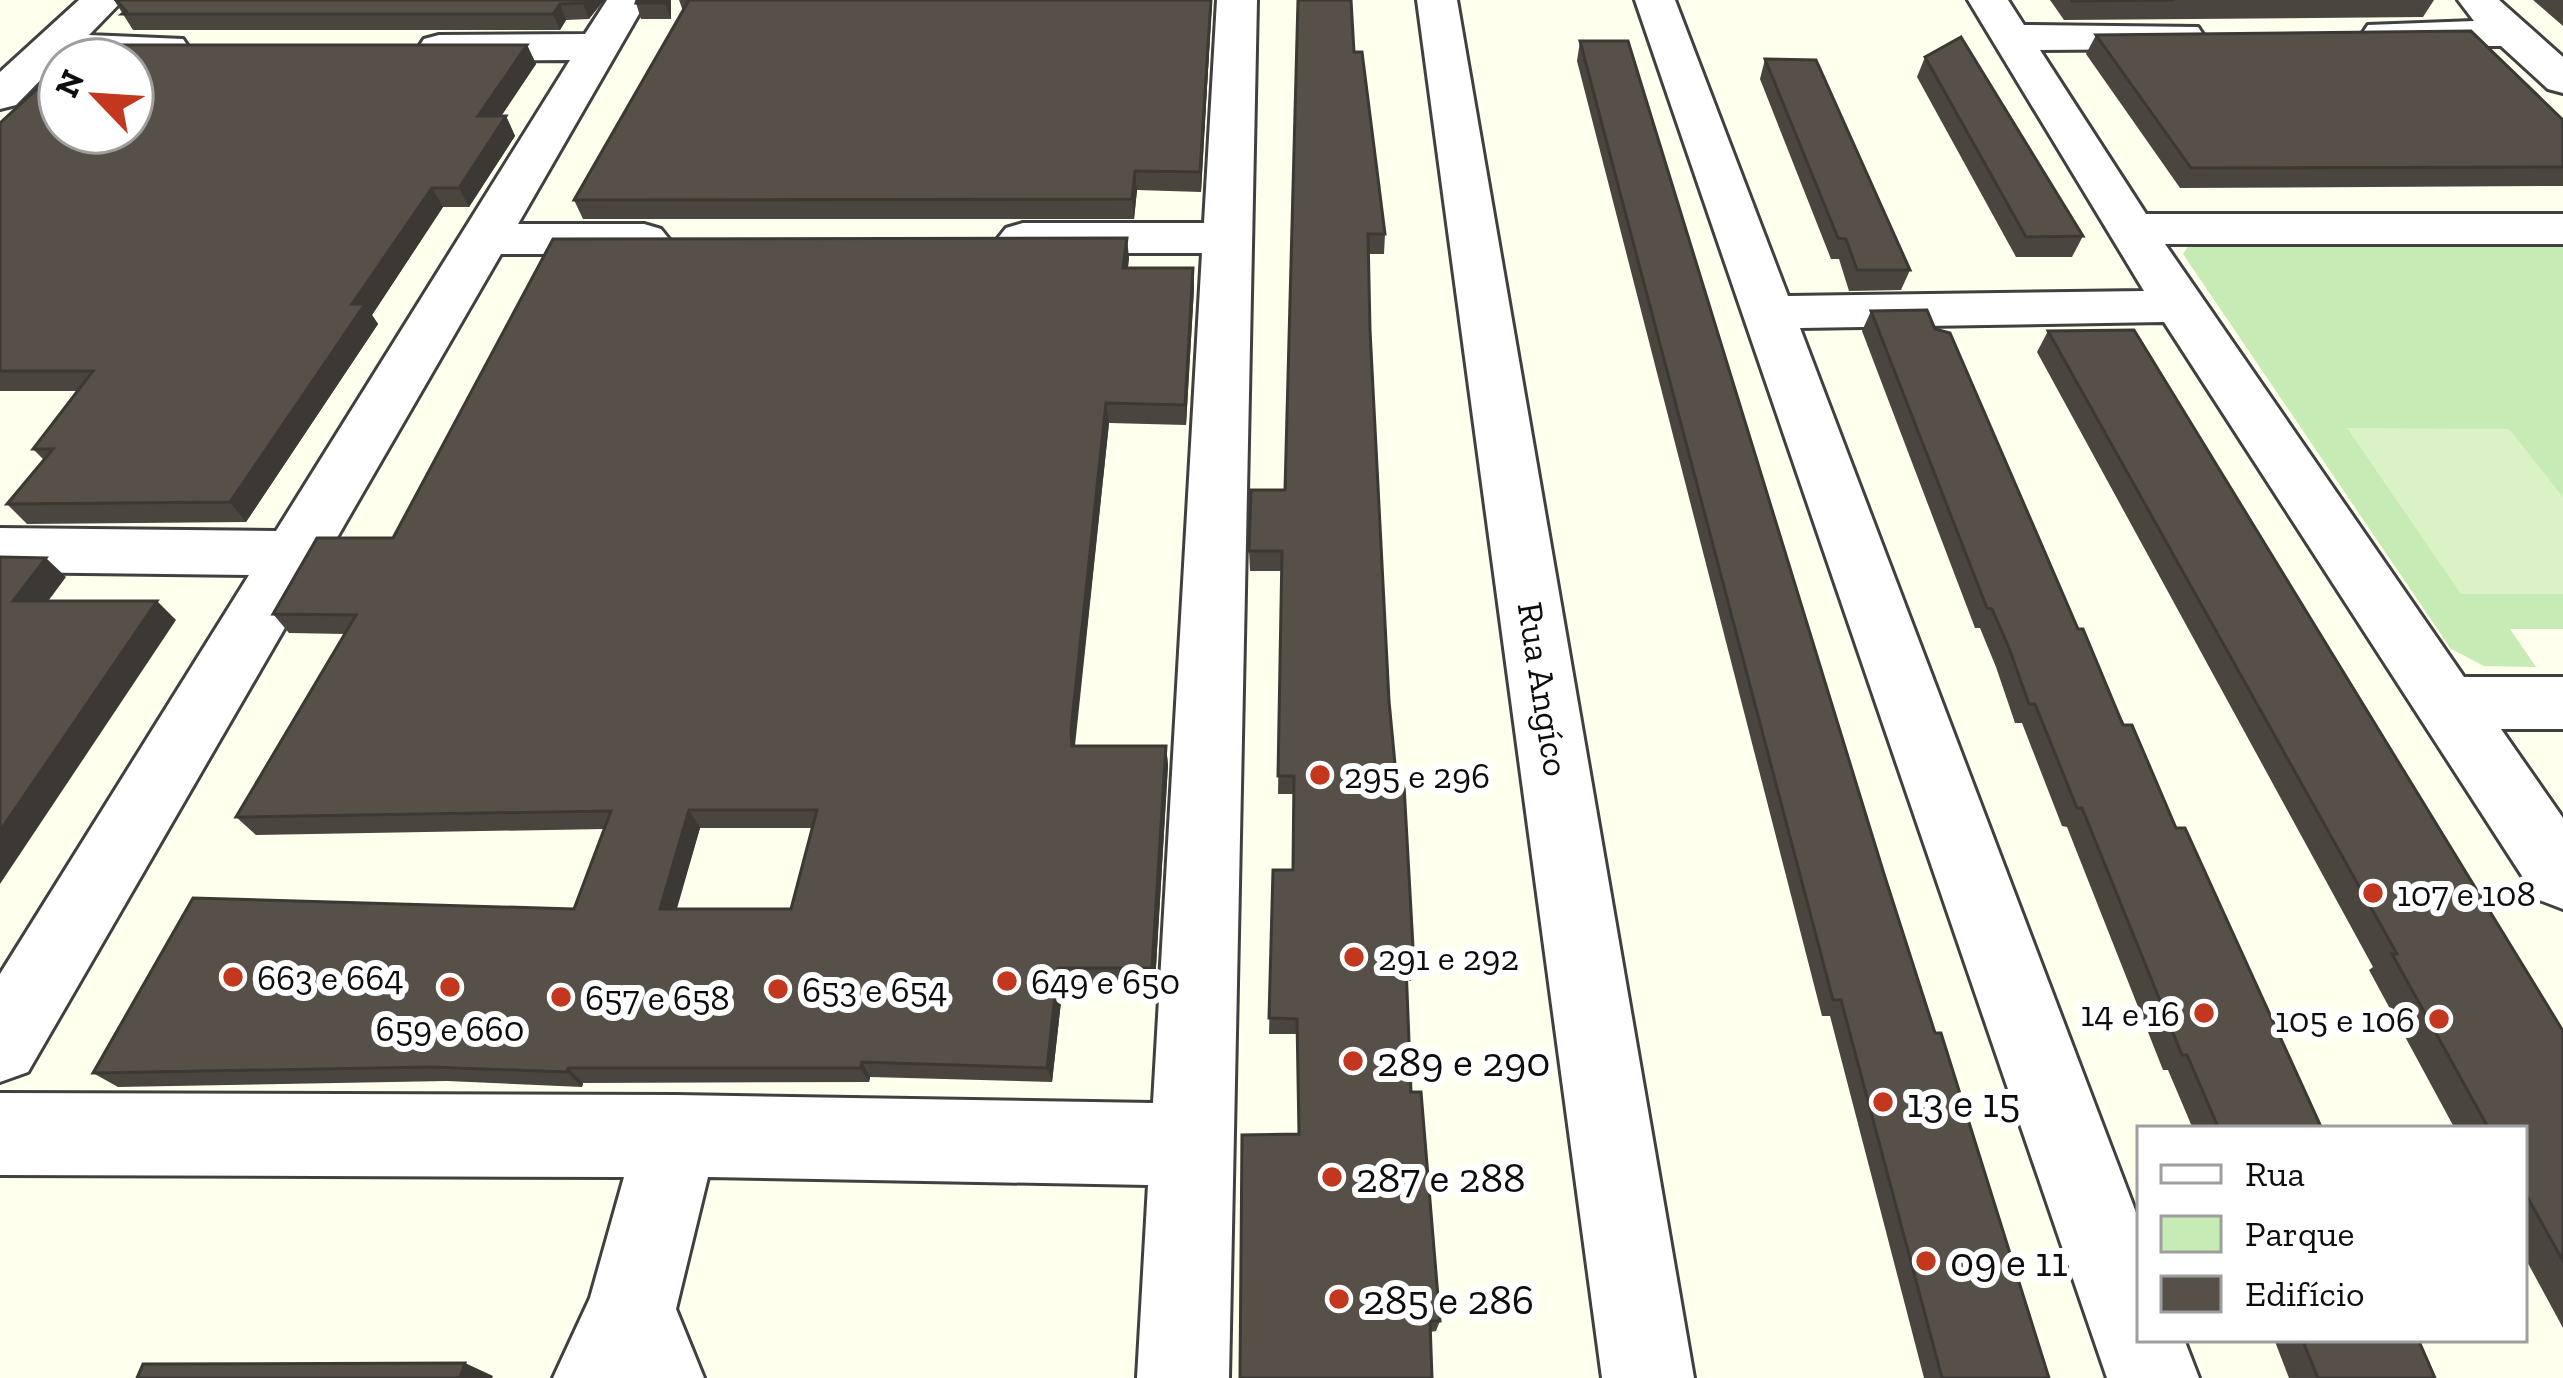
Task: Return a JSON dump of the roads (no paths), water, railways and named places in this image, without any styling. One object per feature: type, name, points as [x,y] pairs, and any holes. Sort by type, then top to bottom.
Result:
[{"type":"street","points":[[64,36],[104,0]]},
{"type":"street","points":[[1183,1378],[1238,0]]},
{"type":"street","name":"Rua Angíco","points":[[1437,0],[1648,1378]]},
{"type":"street","points":[[1654,0],[2137,1334]]},
{"type":"street","points":[[2474,0],[2563,80]]},
{"type":"street","points":[[2000,19],[2226,36]]},
{"type":"street","points":[[2000,19],[2179,306],[2563,877]]},
{"type":"street","points":[[408,48],[613,24]]},
{"type":"street","points":[[0,1045],[613,24]]},
{"type":"street","points":[[2345,34],[2511,33]]},
{"type":"street","points":[[156,48],[218,48]]},
{"type":"street","points":[[0,96],[36,62]]},
{"type":"street","points":[[2134,229],[2563,229]]},
{"type":"street","points":[[965,238],[1229,238]]},
{"type":"street","points":[[485,239],[701,239]]},
{"type":"street","points":[[1767,312],[2179,306]]},
{"type":"street","points":[[0,550],[295,553]]},
{"type":"street","points":[[2449,703],[2563,703]]},
{"type":"street","points":[[0,1134],[677,1136],[1194,1145]]},
{"type":"street","points":[[629,1355],[677,1136]]},
{"type":"street","points":[[2140,1342],[2153,1378]]},
{"type":"place","name":"295 e 296","points":[[1320,775]]},
{"type":"place","name":"107 e 108","points":[[2373,893]]},
{"type":"place","name":"291 e 292","points":[[1354,957]]},
{"type":"place","name":"663 e 664","points":[[233,977]]},
{"type":"place","name":"649 e 650","points":[[1007,981]]},
{"type":"place","name":"659 e 660","points":[[450,987]]},
{"type":"place","name":"653 e 654","points":[[778,989]]},
{"type":"place","name":"657 e 658","points":[[561,997]]},
{"type":"place","name":"14 e 16","points":[[2204,1013]]},
{"type":"place","name":"105 e 106","points":[[2439,1019]]},
{"type":"place","name":"289 e 290","points":[[1353,1061]]},
{"type":"place","name":"13 e 15","points":[[1883,1102]]},
{"type":"place","name":"287 e 288","points":[[1332,1177]]},
{"type":"place","name":"09 e 11","points":[[1926,1261]]},
{"type":"place","name":"285 e 286","points":[[1339,1299]]}]
